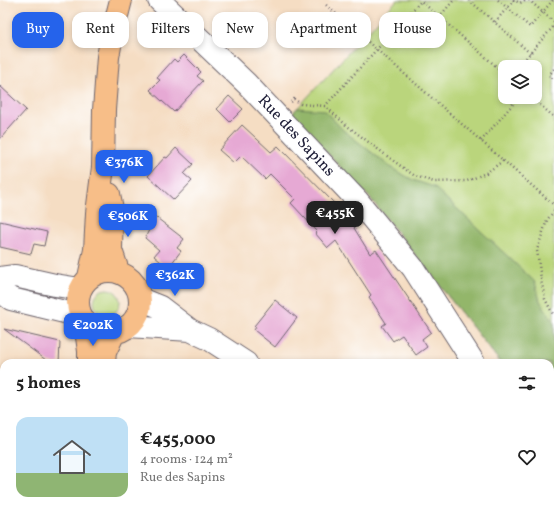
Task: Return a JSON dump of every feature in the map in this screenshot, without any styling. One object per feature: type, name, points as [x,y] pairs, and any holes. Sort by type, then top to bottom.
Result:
[{"type":"main road","points":[[89,359],[83,319],[78,309],[77,298],[96,250],[97,213],[103,166],[104,110],[108,57],[121,0]]},
{"type":"main road","points":[[103,166],[112,209],[111,250],[118,271]]},
{"type":"main road","points":[[84,283],[102,271],[118,271],[126,275],[138,290],[140,298],[137,315],[121,330],[105,352],[104,359]]},
{"type":"main road","points":[[83,319],[92,328],[99,332],[121,330]]},
{"type":"street","name":"Rue des Sapins","points":[[159,0],[248,84],[356,200],[413,268],[471,359]]},
{"type":"street","points":[[0,278],[15,276],[55,285],[84,283]]},
{"type":"street","points":[[0,291],[11,299],[83,319]]},
{"type":"street","points":[[140,298],[160,307],[190,330],[209,339],[240,359]]},
{"type":"street","points":[[121,330],[190,330]]},
{"type":"path","points":[[443,12],[454,0]]},
{"type":"path","points":[[470,0],[530,53]]},
{"type":"path","points":[[498,0],[530,28],[553,0]]},
{"type":"path","points":[[495,22],[514,0],[520,2],[528,0],[554,22]]},
{"type":"path","points":[[411,12],[421,1],[433,12]]},
{"type":"path","points":[[326,5],[554,205]]},
{"type":"path","points":[[446,23],[498,68]]},
{"type":"path","points":[[524,60],[554,26]]},
{"type":"path","points":[[325,106],[377,50]]},
{"type":"path","points":[[554,69],[548,75],[554,80]]},
{"type":"path","points":[[277,116],[294,99],[301,104],[325,106],[346,125],[415,176],[434,182],[467,181],[486,173],[503,161]]},
{"type":"path","points":[[481,141],[513,104]]},
{"type":"path","points":[[539,104],[554,117]]},
{"type":"path","points":[[554,211],[547,220],[537,250],[545,299],[554,316]]},
{"type":"green space","points":[[397,0],[554,0],[554,359],[498,359],[371,199],[291,115],[353,48],[371,48],[371,28],[379,20],[379,48],[446,48],[446,12],[386,12]]},
{"type":"green space","points":[[297,108],[324,110],[343,130],[393,169],[413,180],[434,187],[535,282],[540,301],[554,322],[554,359],[498,359],[371,199],[291,115]]},
{"type":"green space","points":[[107,289],[116,293],[120,302],[116,311],[107,315],[98,311],[94,302],[98,293]]},
{"type":"building","points":[[184,55],[201,72],[197,76],[203,81],[174,112],[150,90],[160,80],[157,78],[174,59],[177,62]]},
{"type":"building","points":[[0,86],[26,110],[0,139]]},
{"type":"building","points":[[229,96],[243,109],[230,122],[217,109]]},
{"type":"building","points":[[242,125],[271,152],[278,146],[335,204],[355,227],[354,228],[370,254],[376,250],[431,332],[422,339],[427,347],[416,355],[402,335],[393,341],[382,326],[386,323],[369,297],[371,295],[336,241],[328,248],[315,233],[317,231],[291,203],[295,199],[270,174],[265,179],[241,156],[234,163],[219,150]]},
{"type":"building","points":[[176,148],[193,164],[184,174],[192,181],[174,200],[148,176],[165,157],[167,158]]},
{"type":"building","points":[[153,215],[184,239],[177,248],[181,251],[168,268],[154,256],[159,250],[145,238],[149,230],[144,227]]},
{"type":"building","points":[[0,221],[47,232],[44,246],[34,244],[31,254],[0,247]]},
{"type":"building","points":[[275,300],[297,318],[275,347],[254,330],[256,327],[254,326]]},
{"type":"building","points":[[4,329],[60,342],[59,359],[45,359]]}]
